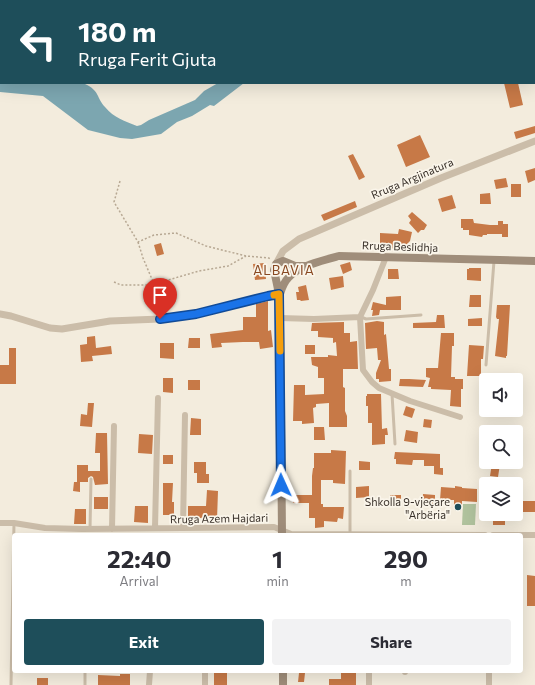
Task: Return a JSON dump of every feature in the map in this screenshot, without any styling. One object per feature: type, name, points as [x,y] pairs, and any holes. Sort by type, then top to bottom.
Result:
[{"type":"main road","name":"Rruga Beslidhja","points":[[289,276],[308,266],[339,256],[535,261]]},
{"type":"main road","points":[[282,533],[280,318],[279,294],[274,270],[276,264],[283,261],[295,266],[308,266]]},
{"type":"main road","points":[[279,294],[292,268],[289,263]]},
{"type":"main road","points":[[276,276],[284,278],[289,276]]},
{"type":"main road","points":[[283,673],[283,685]]},
{"type":"street","name":"Rruga Argjinatura","points":[[276,264],[283,252],[299,239],[441,178],[535,141]]},
{"type":"street","points":[[289,263],[288,253],[299,239]]},
{"type":"street","points":[[386,257],[360,317],[363,370],[372,382],[379,388],[410,401],[460,417]]},
{"type":"street","points":[[0,314],[50,328],[62,329],[110,321],[160,319],[196,314],[279,294]]},
{"type":"street","points":[[280,318],[314,319],[360,317]]},
{"type":"street","points":[[152,531],[158,398]]},
{"type":"street","points":[[183,528],[185,415]]},
{"type":"street","points":[[112,529],[114,426]]},
{"type":"street","name":"Rruga Azem Hajdari","points":[[0,523],[14,523],[45,528],[88,531],[112,529],[152,531],[183,528],[274,527],[282,533]]},
{"type":"street","points":[[204,528],[204,533]]},
{"type":"street","points":[[523,535],[535,535]]},
{"type":"street","points":[[150,673],[150,685]]},
{"type":"street","points":[[205,673],[205,685]]},
{"type":"street","points":[[369,673],[369,685]]},
{"type":"street","points":[[489,673],[489,685]]},
{"type":"lane","points":[[486,365],[494,260]]},
{"type":"lane","points":[[360,317],[366,319],[421,315]]},
{"type":"lane","points":[[392,394],[395,444]]},
{"type":"lane","points":[[350,471],[350,533]]},
{"type":"lane","points":[[88,531],[91,479]]},
{"type":"lane","points":[[14,523],[14,533]]},
{"type":"lane","points":[[11,685],[12,631]]},
{"type":"lane","points":[[85,685],[86,673]]},
{"type":"path","points":[[120,181],[114,202],[138,242],[142,258],[154,284]]},
{"type":"path","points":[[138,242],[154,235],[176,233],[206,246],[246,256],[268,258],[276,264]]},
{"type":"path","points":[[114,282],[121,285],[150,285],[199,271],[228,266],[246,256]]},
{"type":"green space","points":[[463,504],[476,504],[475,525],[462,525]]},
{"type":"water","points":[[0,84],[85,84],[96,92],[108,111],[120,119],[137,126],[195,100],[204,91],[216,84],[243,84],[214,106],[210,105],[192,116],[177,122],[161,134],[132,139],[120,138],[88,130],[43,96],[0,92]]},
{"type":"building","points":[[504,84],[518,84],[523,105],[510,108]]},
{"type":"building","points":[[535,126],[535,133],[516,139],[514,132]]},
{"type":"building","points":[[420,135],[430,157],[406,167],[397,145]]},
{"type":"building","points":[[353,154],[365,177],[359,180],[348,156]]},
{"type":"building","points":[[535,168],[535,180],[528,183],[525,171]]},
{"type":"building","points":[[506,178],[508,187],[496,189],[494,180]]},
{"type":"building","points":[[511,184],[521,184],[521,197],[511,197]]},
{"type":"building","points":[[490,193],[491,204],[480,204],[480,194]]},
{"type":"building","points":[[452,195],[456,208],[442,212],[438,199]]},
{"type":"building","points":[[355,201],[357,207],[324,221],[321,215]]},
{"type":"building","points":[[412,212],[427,225],[424,230],[421,230],[418,233],[409,223],[411,220],[408,216]]},
{"type":"building","points":[[461,219],[473,219],[474,223],[490,225],[498,225],[498,221],[503,221],[503,224],[508,224],[508,237],[502,237],[502,234],[487,234],[483,235],[482,237],[469,235],[469,230],[463,230],[463,228],[461,228]]},
{"type":"building","points":[[399,229],[412,232],[410,241],[407,244],[430,247],[432,249],[432,253],[380,247],[380,233],[398,234]]},
{"type":"building","points":[[161,243],[164,254],[157,256],[154,245]]},
{"type":"building","points":[[350,262],[352,270],[343,274],[340,265]]},
{"type":"building","points":[[264,263],[266,279],[255,280],[253,264]]},
{"type":"building","points":[[481,268],[481,281],[467,280],[467,269]]},
{"type":"building","points":[[388,269],[398,269],[399,279],[388,279]]},
{"type":"building","points":[[343,276],[344,287],[331,290],[329,278]]},
{"type":"building","points":[[306,285],[309,300],[297,300],[296,292],[299,292],[298,287]]},
{"type":"building","points":[[470,295],[481,295],[481,307],[469,307]]},
{"type":"building","points":[[401,296],[401,310],[380,310],[379,315],[372,316],[373,310],[371,310],[373,302],[386,305],[386,297]]},
{"type":"building","points":[[268,301],[268,331],[271,330],[273,347],[260,349],[259,342],[243,342],[221,343],[222,347],[212,348],[210,334],[243,330],[243,317],[256,317],[256,304]]},
{"type":"building","points":[[497,305],[510,305],[506,358],[495,356],[499,319],[496,317]]},
{"type":"building","points":[[437,315],[444,315],[445,328],[413,328],[413,323],[436,322]]},
{"type":"building","points":[[482,318],[482,326],[468,326],[468,319]]},
{"type":"building","points":[[377,321],[384,322],[384,335],[386,334],[389,369],[391,369],[391,381],[379,382],[379,379],[376,379],[376,373],[381,360],[378,360],[377,348],[366,349],[365,323]]},
{"type":"building","points":[[344,322],[344,333],[350,333],[350,342],[357,341],[358,369],[343,369],[343,387],[345,388],[347,427],[329,427],[329,403],[316,404],[316,407],[313,408],[314,423],[302,424],[302,421],[293,421],[294,385],[305,385],[305,395],[324,394],[324,378],[318,378],[318,367],[312,365],[311,357],[328,357],[328,355],[337,356],[336,342],[333,343],[333,338],[318,337],[318,331],[311,331],[312,323]]},
{"type":"building","points":[[441,333],[454,333],[451,377],[455,377],[455,379],[463,379],[463,389],[461,389],[461,407],[450,406],[451,390],[431,389],[431,387],[428,387],[430,378],[426,377],[426,368],[438,368]]},
{"type":"building","points":[[95,336],[96,348],[111,346],[112,354],[92,356],[93,361],[81,362],[80,345],[87,344],[87,337]]},
{"type":"building","points":[[189,338],[200,338],[200,348],[188,348]]},
{"type":"building","points":[[160,343],[174,343],[174,359],[160,358]]},
{"type":"building","points":[[305,345],[315,345],[315,354],[305,354]]},
{"type":"building","points":[[469,345],[484,346],[483,359],[481,359],[481,373],[479,373],[479,376],[467,376]]},
{"type":"building","points":[[9,348],[16,348],[16,384],[0,384],[0,365],[9,365]]},
{"type":"building","points":[[163,378],[173,378],[173,393],[163,392]]},
{"type":"building","points":[[400,379],[426,380],[423,387],[399,386]]},
{"type":"building","points":[[188,380],[200,380],[200,390],[188,390]]},
{"type":"building","points":[[367,394],[381,394],[382,429],[387,428],[388,435],[385,435],[385,444],[372,445],[372,423],[368,423],[368,406],[366,406]]},
{"type":"building","points":[[88,403],[94,403],[92,427],[80,426],[81,414],[87,415]]},
{"type":"building","points":[[406,406],[415,409],[412,418],[403,415]]},
{"type":"building","points":[[191,418],[201,419],[201,435],[190,435]]},
{"type":"building","points":[[424,419],[432,420],[431,428],[423,427]]},
{"type":"building","points":[[314,427],[324,427],[325,440],[314,440]]},
{"type":"building","points":[[406,430],[418,432],[417,443],[404,441]]},
{"type":"building","points":[[96,433],[107,433],[108,484],[95,485],[93,477],[91,476],[88,478],[88,482],[80,482],[80,492],[73,491],[74,482],[77,482],[77,465],[88,465],[88,471],[100,471],[100,453],[95,453]]},
{"type":"building","points":[[139,434],[153,435],[152,454],[138,453]]},
{"type":"building","points":[[331,450],[346,451],[345,484],[333,483],[333,480],[321,480],[321,504],[323,504],[323,507],[344,507],[343,519],[338,518],[337,522],[324,521],[324,527],[315,528],[315,518],[309,518],[309,503],[293,503],[292,495],[312,495],[314,453],[331,453]]},
{"type":"building","points":[[395,452],[440,454],[440,468],[443,468],[443,475],[434,474],[434,466],[424,466],[424,460],[413,460],[412,465],[396,464],[396,459],[394,459]]},
{"type":"building","points":[[163,455],[173,455],[173,464],[163,464]]},
{"type":"building","points":[[359,461],[370,462],[370,470],[359,470]]},
{"type":"building","points":[[194,462],[206,462],[206,474],[209,474],[209,483],[197,483],[197,473],[194,473]]},
{"type":"building","points":[[491,469],[499,469],[498,477],[490,476]]},
{"type":"building","points":[[163,483],[173,483],[172,502],[174,502],[174,515],[163,515]]},
{"type":"building","points":[[369,486],[369,497],[356,498],[356,487]]},
{"type":"building","points":[[455,486],[477,489],[477,502],[462,501],[462,506],[454,505],[454,500],[440,500],[441,487],[455,488]]},
{"type":"building","points":[[207,490],[218,491],[217,520],[200,518],[200,520],[188,520],[188,506],[206,506]]},
{"type":"building","points":[[423,494],[435,495],[435,507],[422,507]]},
{"type":"building","points":[[390,495],[401,495],[401,507],[391,507],[390,504],[388,505]]},
{"type":"building","points":[[94,497],[108,497],[108,509],[94,509]]},
{"type":"building","points":[[523,501],[535,501],[535,512],[523,512]]},
{"type":"building","points":[[135,506],[148,506],[148,523],[134,522]]},
{"type":"building","points":[[75,509],[86,509],[86,524],[74,524]]},
{"type":"building","points":[[493,521],[505,521],[505,525],[493,525]]},
{"type":"building","points":[[527,575],[535,576],[535,606],[527,606]]},
{"type":"building","points":[[214,673],[227,673],[227,685],[214,685]]},
{"type":"building","points":[[299,673],[305,673],[304,682],[298,682]]},
{"type":"building","points":[[341,673],[356,673],[356,685],[329,685],[329,679],[341,679]]},
{"type":"building","points":[[120,674],[130,674],[130,685],[98,685],[98,675],[120,676]]},
{"type":"building","points":[[37,678],[48,678],[48,685],[37,685]]},
{"type":"slow traffic","points":[[274,295],[279,294],[280,351]]},
{"type":"place","name":"Shkolla 9-vjeçare \"Arbëria\"","points":[[458,507]]},
{"type":"district","name":"ALBAVIA","points":[[284,270]]},
{"type":"route","points":[[160,319],[196,314],[279,294],[281,485]]}]
